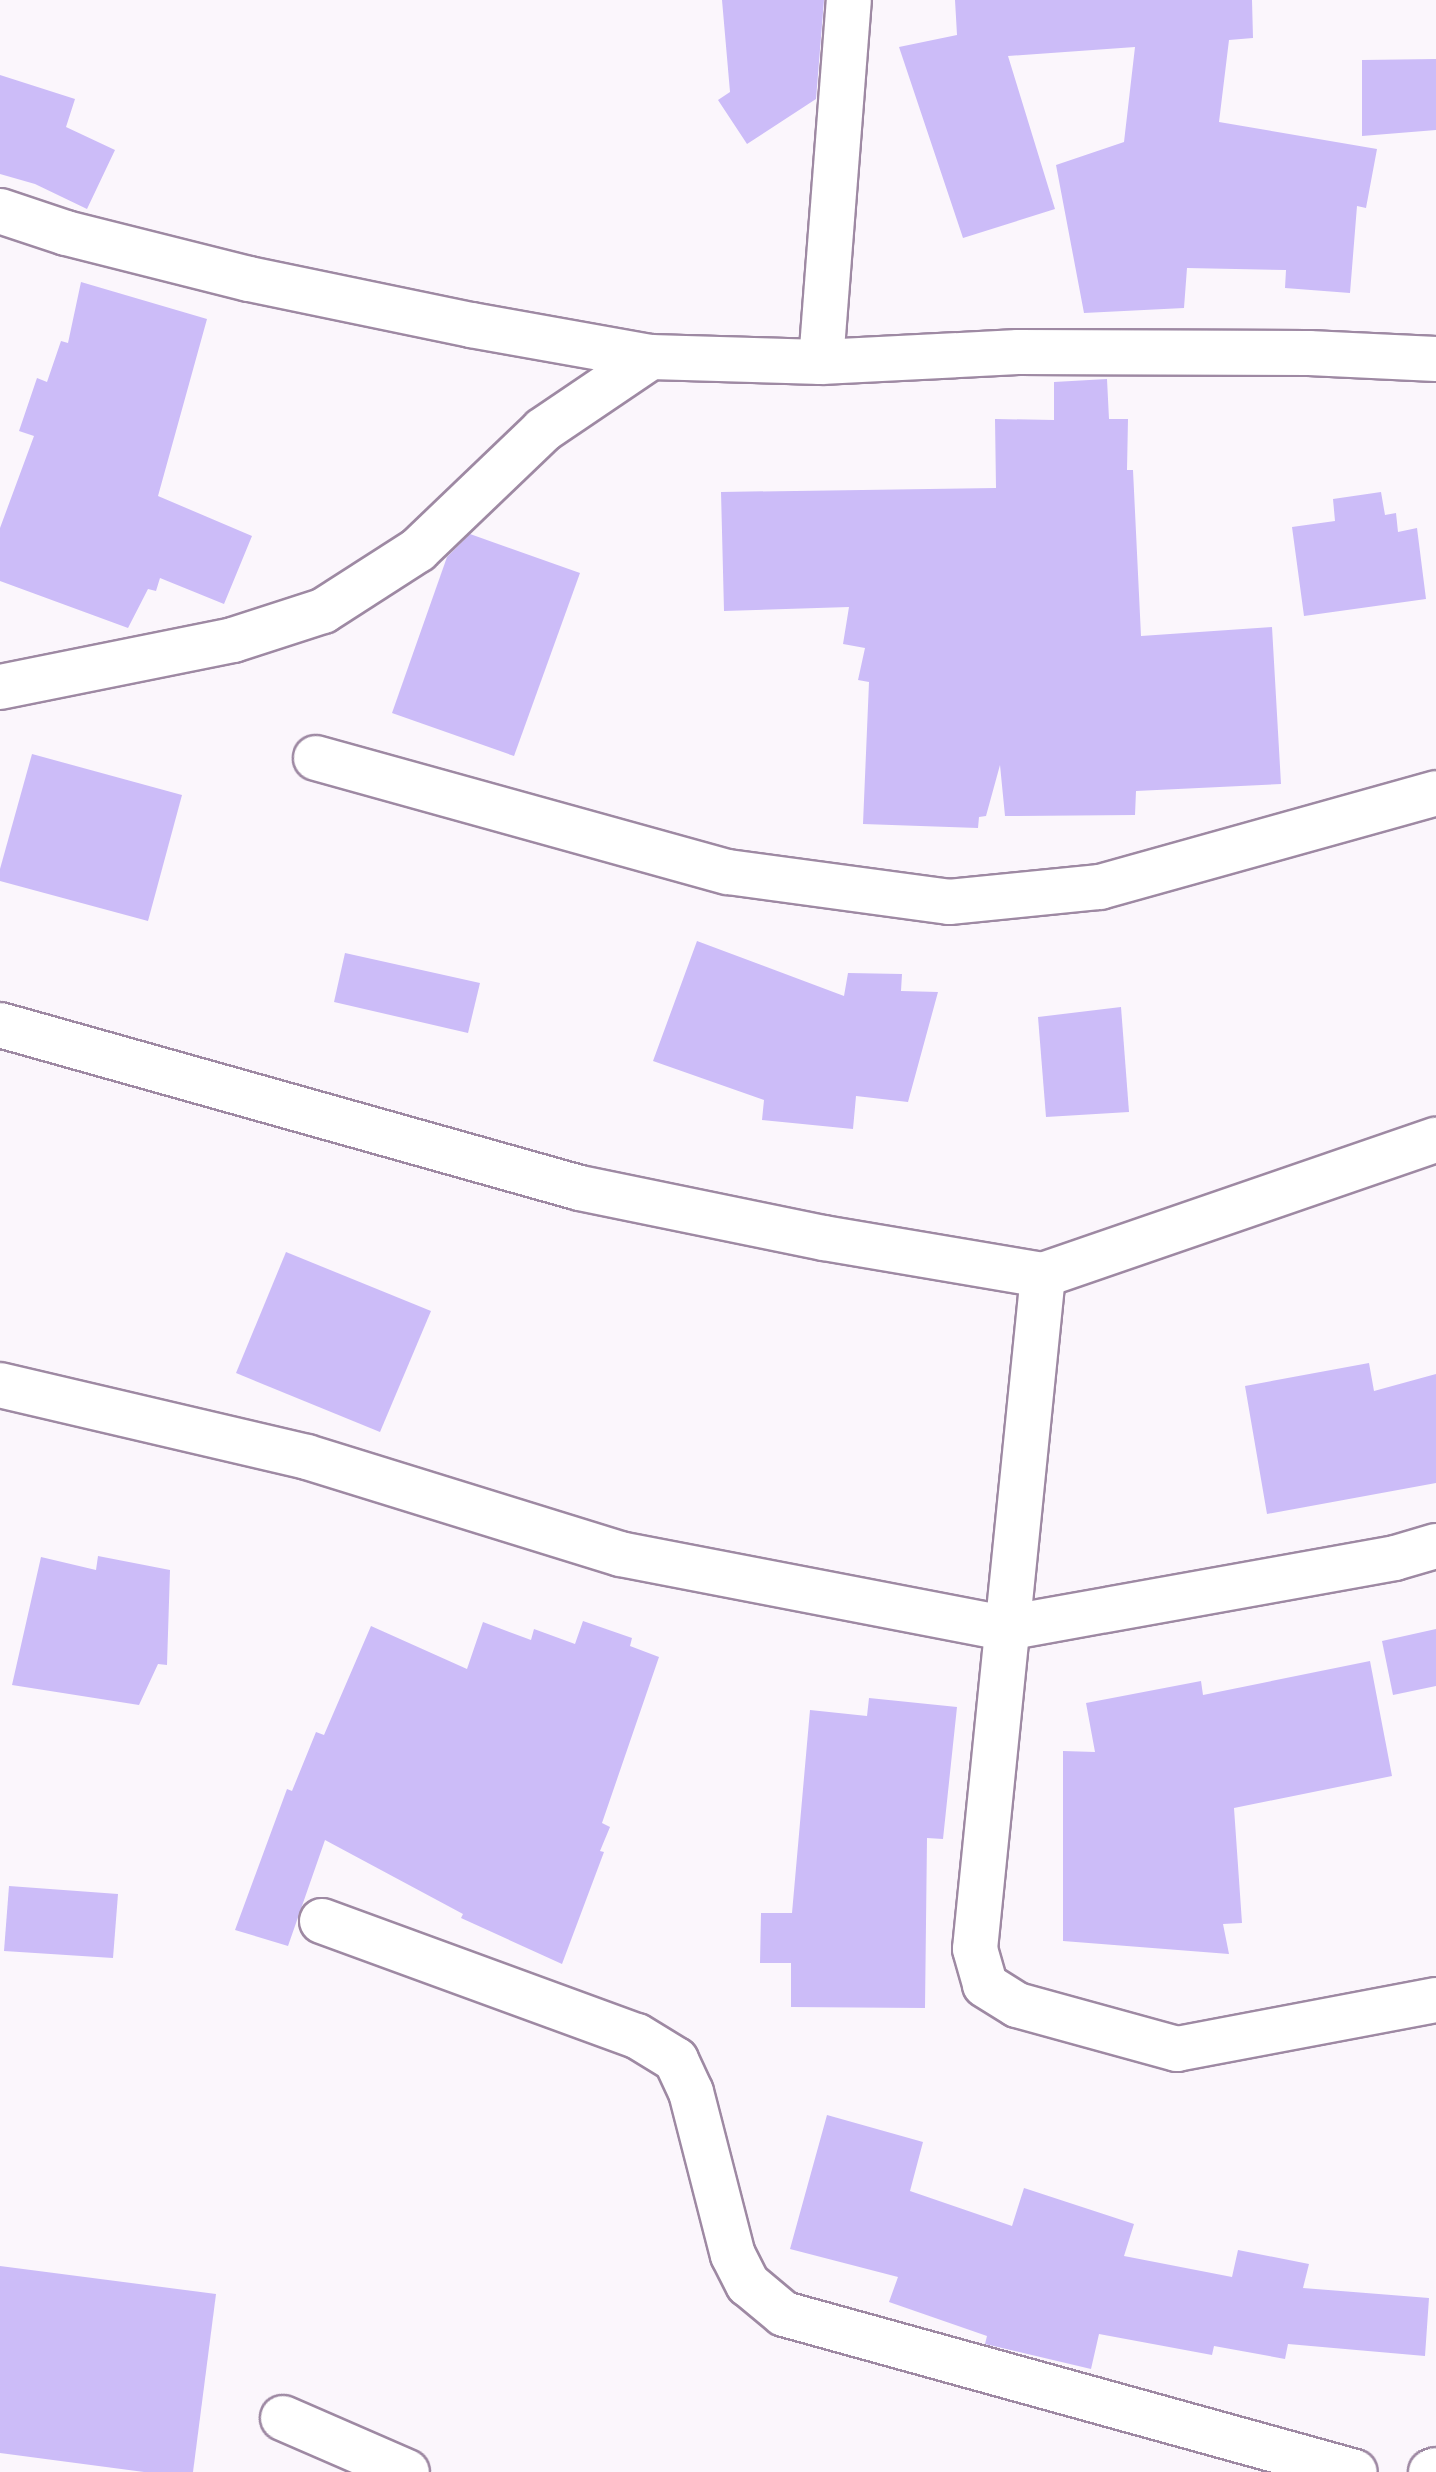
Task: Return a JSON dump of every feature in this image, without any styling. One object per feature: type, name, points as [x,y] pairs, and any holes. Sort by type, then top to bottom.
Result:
[{"type":"street","points":[[821,362],[849,0]]},
{"type":"street","points":[[0,211],[66,233],[249,279],[471,325],[651,357],[821,362],[1018,352],[1309,353],[1436,359]]},
{"type":"street","points":[[0,687],[233,640],[323,611],[418,550],[543,430],[651,357]]},
{"type":"street","points":[[316,758],[728,872],[949,902],[1100,887],[1436,793]]},
{"type":"street","points":[[0,1025],[580,1188],[824,1238],[1043,1275],[1436,1140]]},
{"type":"street","points":[[1043,1275],[975,1949],[985,1985],[1017,2005],[1177,2049],[1436,2000]]},
{"type":"street","points":[[0,1385],[307,1457],[620,1554],[1006,1628],[1366,1563],[1436,1546]]},
{"type":"street","points":[[322,1921],[637,2036],[676,2060],[691,2092],[733,2255],[748,2284],[784,2314],[1355,2472]]},
{"type":"street","points":[[283,2418],[407,2472]]},
{"type":"building","points":[[722,0],[824,0],[816,99],[747,144],[718,100],[730,92]]},
{"type":"building","points":[[955,0],[1252,0],[1253,38],[1229,40],[1219,122],[1377,149],[1366,208],[1357,206],[1350,293],[1285,288],[1286,270],[1187,268],[1184,308],[1084,313],[1056,165],[1124,142],[1135,47],[1008,56],[1055,209],[963,238],[899,47],[957,35]]},
{"type":"building","points":[[1436,59],[1436,130],[1362,136],[1362,60]]},
{"type":"building","points":[[0,75],[75,99],[66,127],[115,150],[87,209],[35,184],[0,174]]},
{"type":"building","points":[[81,282],[207,319],[158,496],[252,536],[224,604],[160,578],[156,591],[148,589],[128,628],[0,581],[0,528],[34,436],[19,431],[37,378],[47,382],[61,341],[68,343]]},
{"type":"building","points":[[1107,379],[1109,419],[1128,419],[1127,470],[1133,470],[1141,636],[1272,627],[1281,784],[1136,791],[1135,815],[1005,816],[1000,765],[986,816],[979,817],[978,828],[863,824],[869,682],[858,680],[865,648],[843,644],[849,607],[724,611],[721,492],[996,488],[995,419],[1054,420],[1054,382]]},
{"type":"building","points":[[1381,492],[1385,515],[1396,513],[1398,532],[1417,528],[1426,599],[1304,616],[1292,527],[1335,521],[1333,499]]},
{"type":"building","points":[[470,534],[580,573],[514,756],[392,713],[447,557]]},
{"type":"building","points":[[32,754],[182,795],[148,921],[0,881],[0,869]]},
{"type":"building","points":[[697,941],[844,996],[848,973],[902,974],[901,991],[938,992],[908,1102],[856,1096],[853,1129],[762,1120],[764,1100],[653,1061]]},
{"type":"building","points":[[345,953],[480,983],[468,1033],[334,1002]]},
{"type":"building","points":[[1121,1007],[1129,1112],[1046,1117],[1038,1017]]},
{"type":"building","points":[[286,1252],[431,1311],[380,1432],[236,1373]]},
{"type":"building","points":[[1369,1363],[1374,1391],[1436,1374],[1436,1483],[1267,1514],[1245,1386]]},
{"type":"building","points":[[98,1556],[170,1570],[167,1665],[158,1664],[139,1705],[12,1685],[41,1557],[96,1570]]},
{"type":"building","points":[[583,1621],[632,1638],[630,1646],[659,1657],[602,1823],[610,1827],[600,1851],[604,1852],[562,1964],[461,1918],[463,1914],[325,1840],[288,1946],[235,1930],[287,1789],[292,1791],[316,1732],[324,1735],[371,1626],[467,1669],[483,1622],[531,1640],[534,1629],[575,1644]]},
{"type":"building","points":[[1436,1629],[1436,1686],[1393,1695],[1382,1641]]},
{"type":"building","points":[[1370,1661],[1392,1776],[1234,1808],[1242,1923],[1223,1924],[1229,1954],[1063,1941],[1063,1751],[1095,1752],[1086,1703],[1201,1681],[1203,1695]]},
{"type":"building","points":[[869,1698],[957,1707],[943,1839],[927,1838],[925,2008],[791,2007],[791,1963],[760,1963],[761,1913],[792,1913],[810,1710],[867,1716]]},
{"type":"building","points":[[9,1886],[118,1894],[113,1958],[4,1951]]},
{"type":"building","points":[[827,2115],[923,2142],[910,2191],[1012,2226],[1024,2188],[1134,2224],[1124,2256],[1232,2277],[1238,2250],[1309,2264],[1303,2288],[1429,2298],[1425,2356],[1288,2344],[1285,2359],[1214,2346],[1212,2355],[1099,2334],[1091,2369],[985,2344],[987,2336],[889,2302],[898,2277],[790,2249]]},
{"type":"building","points":[[0,2266],[216,2294],[193,2472],[144,2472],[0,2453]]}]
